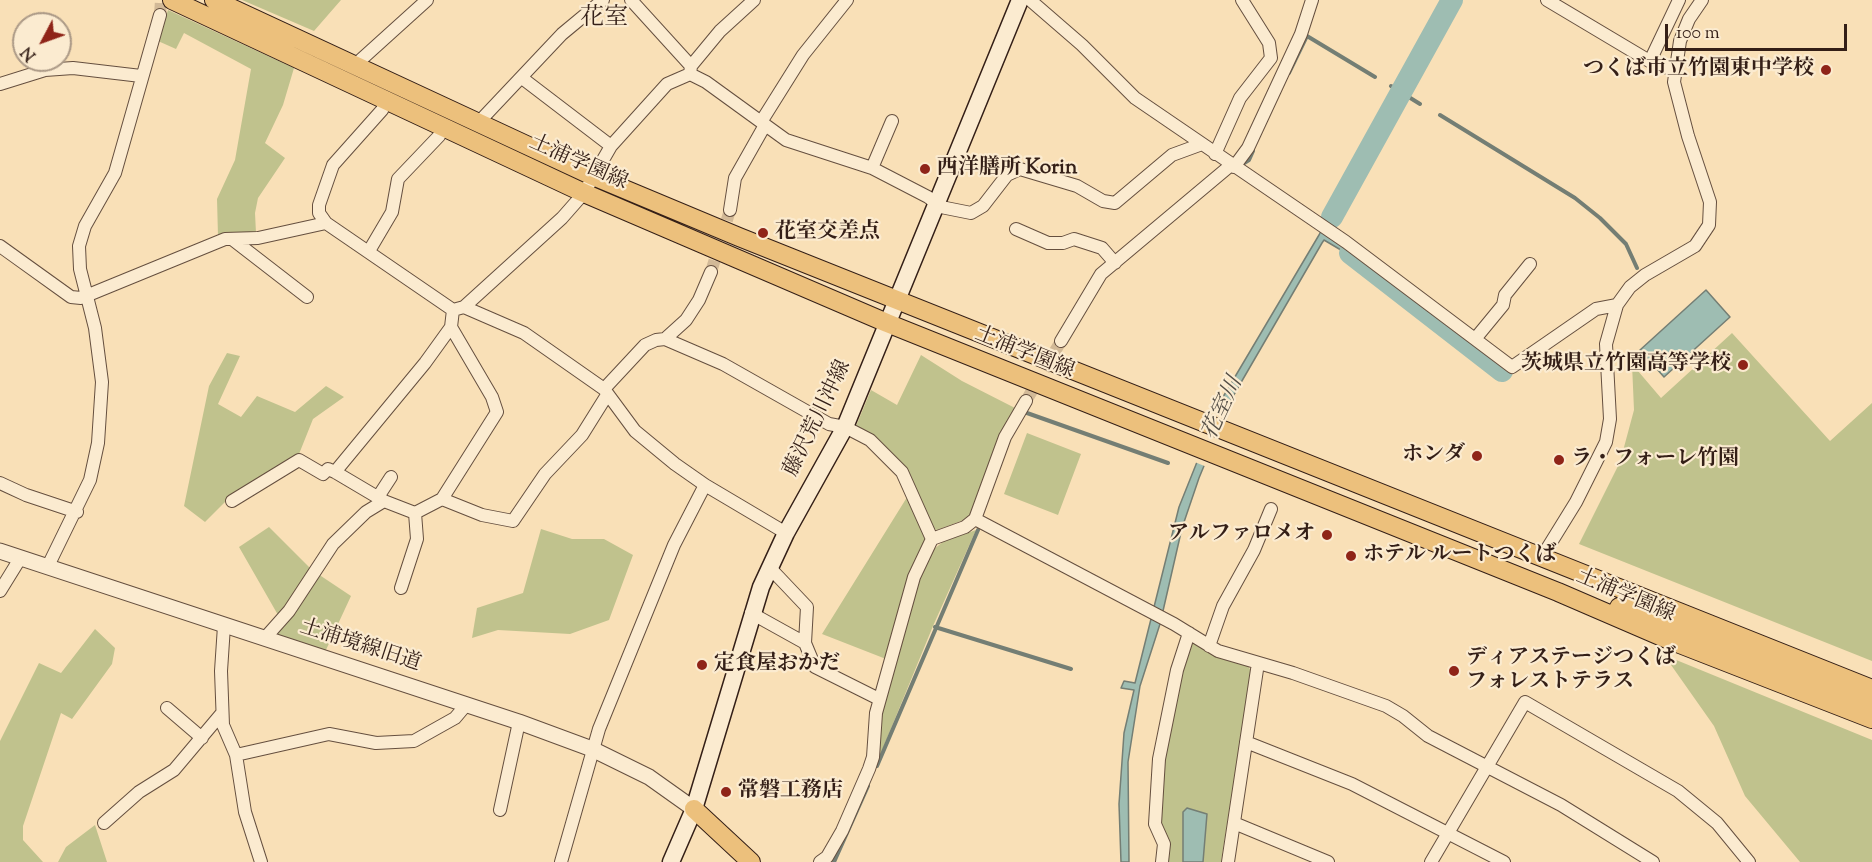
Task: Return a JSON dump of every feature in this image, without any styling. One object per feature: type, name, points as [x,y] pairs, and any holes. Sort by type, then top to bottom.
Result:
[{"type":"main road","name":"土浦学園線","points":[[172,0],[584,193],[887,323],[1570,597],[1666,639],[1872,719]]},
{"type":"main road","name":"土浦学園線","points":[[214,0],[593,176],[896,301],[1584,574],[1678,609],[1872,689]]},
{"type":"main road","name":"藤沢荒川沖線","points":[[671,862],[694,809],[752,613],[770,568],[786,533],[844,427],[1020,0]]},
{"type":"main road","points":[[1584,574],[1599,587],[1688,631]]},
{"type":"main road","points":[[1570,597],[1593,598],[1688,631],[1872,704]]},
{"type":"main road","points":[[694,809],[751,862]]},
{"type":"street","points":[[478,123],[562,34],[603,0]]},
{"type":"street","points":[[631,0],[691,70],[786,140],[872,168],[941,207],[975,213],[1007,175],[1020,169],[1077,186],[1103,201],[1115,203],[1172,154],[1202,144]]},
{"type":"street","points":[[335,472],[425,363],[451,327],[459,308],[562,218],[584,193],[611,146],[667,84],[691,70],[720,31],[754,0]]},
{"type":"street","points":[[730,210],[735,178],[763,123],[802,55],[847,0]]},
{"type":"street","points":[[1030,0],[1082,45],[1135,98],[1341,238],[1512,367],[1596,309],[1617,305]]},
{"type":"street","points":[[1215,154],[1240,98],[1271,58],[1269,43],[1242,0]]},
{"type":"street","points":[[1061,340],[1101,274],[1233,166],[1248,148],[1301,34],[1312,0]]},
{"type":"street","points":[[1547,0],[1650,61],[1668,68],[1675,66]]},
{"type":"street","points":[[1650,61],[1679,0]]},
{"type":"street","points":[[1542,557],[1576,502],[1606,442],[1610,418],[1606,344],[1617,305],[1630,286],[1695,246],[1707,230],[1711,218],[1710,202],[1678,102],[1675,66],[1684,30],[1702,0]]},
{"type":"street","points":[[354,66],[420,2]]},
{"type":"street","points":[[48,566],[77,512],[95,462],[101,410],[102,382],[97,344],[80,269],[79,246],[85,226],[115,173],[160,15]]},
{"type":"street","points":[[0,84],[45,70],[73,68],[141,76]]},
{"type":"street","points":[[522,78],[611,146]]},
{"type":"street","points":[[387,100],[382,110],[333,165],[319,206],[319,213],[326,222],[459,308],[525,333],[606,392],[635,431],[705,485],[786,533]]},
{"type":"street","points":[[872,168],[891,121]]},
{"type":"street","points":[[369,251],[392,212],[398,179],[439,136],[443,127]]},
{"type":"street","points":[[0,246],[71,297],[86,296],[225,239],[258,238],[326,222]]},
{"type":"street","points":[[1016,229],[1048,243],[1063,243],[1074,239],[1102,249],[1115,262]]},
{"type":"street","points":[[232,239],[307,297]]},
{"type":"street","points":[[1474,339],[1503,305],[1505,295],[1530,264]]},
{"type":"street","points":[[442,499],[482,515],[513,521],[545,474],[582,435],[606,392],[645,345],[665,339],[686,320],[699,300],[711,272]]},
{"type":"street","points":[[232,501],[299,460],[323,474],[328,469],[335,472],[381,499],[415,513],[442,499],[498,412],[492,397],[451,327]]},
{"type":"street","points":[[665,339],[723,364],[829,424],[844,427],[870,440],[902,472],[932,539]]},
{"type":"street","points":[[820,862],[827,857],[842,831],[869,769],[879,699],[914,577],[932,539],[965,527],[975,519],[1005,438],[1026,401]]},
{"type":"street","points":[[265,638],[289,611],[333,544],[381,499],[391,477]]},
{"type":"street","points":[[0,483],[26,495],[77,512]]},
{"type":"street","points":[[561,862],[592,748],[675,545],[705,485]]},
{"type":"street","points":[[1209,646],[1223,606],[1254,550],[1271,509]]},
{"type":"street","points":[[401,588],[417,539],[415,513]]},
{"type":"street","points":[[975,519],[1174,624],[1218,651],[1293,673],[1386,706],[1428,736],[1488,765],[1561,805],[1653,862]]},
{"type":"street","name":"土浦境線旧道","points":[[0,551],[592,748],[648,777],[694,809]]},
{"type":"street","points":[[0,591],[21,557]]},
{"type":"street","points":[[770,568],[807,607],[805,643],[811,662],[821,672],[879,699]]},
{"type":"street","points":[[752,613],[805,643]]},
{"type":"street","points":[[224,626],[221,671],[223,725],[236,755],[245,812],[261,862]]},
{"type":"street","points":[[1162,862],[1164,844],[1155,824],[1159,759],[1177,670],[1189,633]]},
{"type":"street","points":[[1228,862],[1258,663]]},
{"type":"street","points":[[1431,862],[1525,702],[1691,800],[1717,824],[1749,862]]},
{"type":"street","points":[[236,755],[329,734],[376,743],[414,741],[455,718],[466,705]]},
{"type":"street","points":[[167,708],[202,738]]},
{"type":"street","points":[[104,823],[139,792],[174,770],[222,713]]},
{"type":"street","points":[[500,810],[519,722]]},
{"type":"street","points":[[1246,742],[1352,784],[1504,862]]},
{"type":"street","points":[[1234,823],[1328,862]]},
{"type":"green space","points":[[242,0],[341,0],[314,31]]},
{"type":"green space","points":[[168,10],[294,68],[283,105],[265,143],[285,158],[258,198],[255,213],[256,233],[247,236],[235,232],[218,236],[217,199],[235,160],[251,69],[184,33],[176,49],[158,41]]},
{"type":"green space","points":[[1732,333],[1830,441],[1872,403],[1872,661],[1579,544],[1620,462],[1634,410],[1632,364],[1661,398]]},
{"type":"green space","points":[[227,353],[240,356],[218,404],[241,417],[257,396],[295,412],[326,386],[344,397],[313,419],[299,454],[228,499],[205,522],[184,506],[209,386]]},
{"type":"green space","points":[[921,355],[962,381],[1015,408],[999,437],[969,518],[937,530],[934,529],[904,467],[891,452],[856,426],[871,390],[897,405]]},
{"type":"green space","points":[[1027,433],[1081,454],[1058,515],[1004,494]]},
{"type":"green space","points":[[909,494],[926,536],[886,659],[822,634]]},
{"type":"green space","points":[[269,527],[312,570],[351,596],[325,652],[276,635],[278,615],[239,547]]},
{"type":"green space","points":[[541,529],[572,539],[604,539],[633,555],[609,620],[570,634],[498,630],[472,638],[477,608],[523,593]]},
{"type":"green space","points":[[976,530],[933,626],[876,765],[881,715],[920,579],[934,549],[944,541]]},
{"type":"green space","points":[[95,629],[115,648],[112,664],[72,719],[61,713],[23,826],[23,840],[43,862],[0,862],[0,741],[39,663],[61,673]]},
{"type":"green space","points":[[1195,642],[1216,657],[1248,666],[1251,671],[1221,862],[1166,862],[1158,822],[1166,737],[1190,644]]},
{"type":"green space","points":[[1664,655],[1872,740],[1872,862],[1800,862],[1745,796],[1714,726]]},
{"type":"green space","points":[[95,825],[107,862],[58,862],[66,847]]},
{"type":"water","points":[[1342,190],[1350,194],[1327,235],[1351,250],[1346,253],[1324,240],[1322,243],[1232,398],[1199,478],[1182,528],[1160,624],[1140,686],[1128,762],[1129,862],[1121,862],[1119,804],[1124,733],[1134,690],[1121,688],[1124,681],[1135,683],[1179,507],[1223,397],[1319,235]]},
{"type":"water","points":[[1706,290],[1730,317],[1664,377],[1640,350]]},
{"type":"water","points":[[1187,808],[1207,814],[1203,862],[1183,862],[1183,812]]},
{"type":"pier","points":[[1213,412],[1228,418],[1207,467],[1192,461]]},
{"type":"waterway","name":"花室川","points":[[1332,217],[1452,0]]},
{"type":"waterway","points":[[1289,73],[1307,36],[1375,77]]},
{"type":"waterway","name":"花室川","points":[[1391,86],[1420,104]]},
{"type":"waterway","points":[[1440,115],[1575,198],[1600,218],[1626,244],[1637,268]]},
{"type":"waterway","points":[[1241,165],[1249,160],[1253,151]]},
{"type":"waterway","points":[[1350,253],[1502,371]]},
{"type":"waterway","points":[[1027,413],[1168,463]]},
{"type":"waterway","points":[[877,766],[978,530]]},
{"type":"waterway","points":[[935,627],[1071,669]]},
{"type":"waterway","points":[[834,862],[868,786]]},
{"type":"tunnel","points":[[160,15],[161,0]]},
{"type":"tunnel","points":[[711,272],[730,210]]},
{"type":"tunnel","points":[[1026,401],[1061,341]]},
{"type":"place","name":"つくば市立竹園東中学校","points":[[1826,70]]},
{"type":"place","name":"西洋膳所 Korin","points":[[925,169]]},
{"type":"place","name":"花室交差点","points":[[763,233]]},
{"type":"place","name":"茨城県立竹園高等学校","points":[[1743,365]]},
{"type":"place","name":"ホンダ","points":[[1477,456]]},
{"type":"place","name":"ラ・フォーレ竹園","points":[[1559,460]]},
{"type":"place","name":"アルファロメオ","points":[[1327,535]]},
{"type":"place","name":"ホテル ルートつくば","points":[[1351,556]]},
{"type":"place","name":"定食屋おかだ","points":[[702,665]]},
{"type":"place","name":"ディアステージつくば フォレストテラス","points":[[1454,671]]},
{"type":"place","name":"常磐工務店","points":[[726,792]]},
{"type":"district","name":"花室","points":[[604,20]]}]
